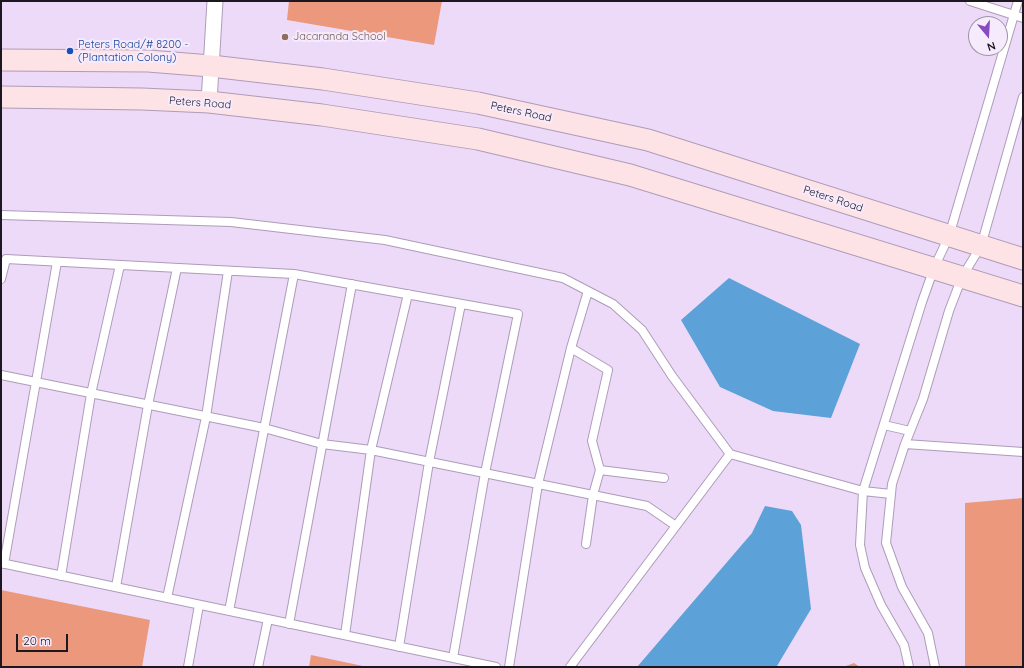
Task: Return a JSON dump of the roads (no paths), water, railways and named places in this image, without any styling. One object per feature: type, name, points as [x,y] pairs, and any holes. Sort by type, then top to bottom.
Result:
[{"type":"main road","name":"Peters Road","points":[[1,60],[148,61],[211,66],[323,79],[478,103],[648,140],[1023,259]]},
{"type":"main road","name":"Peters Road","points":[[1,97],[142,98],[209,102],[322,115],[478,139],[630,175],[1023,296]]},
{"type":"street","points":[[209,102],[215,1]]},
{"type":"lane","points":[[970,1],[1023,18]]},
{"type":"lane","points":[[909,667],[904,645],[878,599],[865,568],[860,545],[863,491],[934,268],[949,236],[1018,1]]},
{"type":"lane","points":[[935,667],[928,632],[902,587],[886,543],[892,484],[905,444],[923,399],[949,311],[962,277],[981,246],[1023,97]]},
{"type":"lane","points":[[1,215],[231,222],[385,240],[563,278],[613,304],[642,330],[672,376],[730,454],[863,491],[891,494]]},
{"type":"lane","points":[[1,279],[6,259],[294,274],[518,314],[485,473],[453,658]]},
{"type":"lane","points":[[57,262],[37,383],[3,564],[496,667]]},
{"type":"lane","points":[[61,576],[91,394],[120,265]]},
{"type":"lane","points":[[116,587],[148,405],[177,268]]},
{"type":"lane","points":[[167,598],[206,417],[228,271]]},
{"type":"lane","points":[[229,611],[294,274]]},
{"type":"lane","points":[[289,624],[352,284]]},
{"type":"lane","points":[[509,667],[538,484],[571,348],[588,291]]},
{"type":"lane","points":[[345,636],[371,450],[408,294]]},
{"type":"lane","points":[[399,647],[429,462],[461,304]]},
{"type":"lane","points":[[571,348],[608,370],[592,441],[600,470],[593,495],[586,544]]},
{"type":"lane","points":[[1,375],[264,428],[322,444],[371,450],[647,506],[676,526]]},
{"type":"lane","points":[[884,425],[910,432]]},
{"type":"lane","points":[[905,444],[1023,452]]},
{"type":"lane","points":[[570,667],[730,454]]},
{"type":"lane","points":[[600,470],[664,478]]},
{"type":"lane","points":[[188,667],[199,605]]},
{"type":"lane","points":[[258,667],[268,619]]},
{"type":"water","points":[[729,278],[860,344],[831,418],[773,411],[720,387],[681,320]]},
{"type":"water","points":[[765,506],[792,511],[801,525],[811,609],[777,666],[637,667],[752,533]]},
{"type":"place","name":"Jacaranda School","points":[[285,37]]},
{"type":"place","name":"Peters Road/# 8200 - (Plantation Colony)","points":[[70,51]]}]
